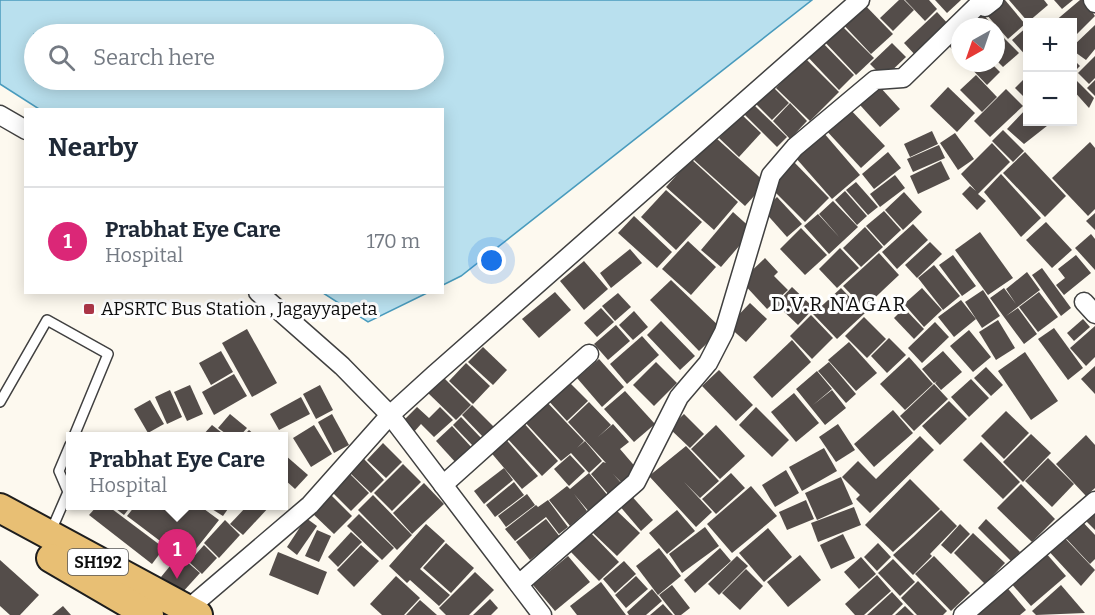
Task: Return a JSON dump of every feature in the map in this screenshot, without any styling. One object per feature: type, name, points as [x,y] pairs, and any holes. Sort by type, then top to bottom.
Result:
[{"type":"main road","name":"SH192","points":[[0,508],[47,539],[189,613]]},
{"type":"main road","name":"SH192","points":[[0,527],[147,614]]},
{"type":"street","points":[[189,613],[310,505],[390,415],[860,0]]},
{"type":"street","points":[[519,584],[636,482],[679,397],[708,363],[723,332],[771,175],[795,147],[875,80],[903,78],[980,3],[985,7],[994,0]]},
{"type":"street","points":[[0,115],[24,129]]},
{"type":"street","points":[[260,294],[342,366],[390,415],[542,615]]},
{"type":"street","points":[[443,485],[589,354]]},
{"type":"street","points":[[963,615],[1095,501]]},
{"type":"lane","points":[[0,402],[47,320],[108,354],[76,432]]},
{"type":"lane","points":[[66,454],[59,471],[66,487]]},
{"type":"lane","points":[[47,539],[66,496]]},
{"type":"water","points":[[0,0],[812,0],[461,276],[444,284],[444,108],[37,108],[0,84]]},
{"type":"water","points":[[325,294],[425,294],[368,322]]},
{"type":"building","points":[[899,0],[904,0],[914,10],[893,31],[880,18]]},
{"type":"building","points":[[905,0],[929,0],[937,9],[925,21]]},
{"type":"building","points":[[935,0],[961,0],[947,13]]},
{"type":"building","points":[[999,0],[1005,0],[1023,22],[1023,26],[1008,39],[1005,36],[1005,18],[989,18],[985,13]]},
{"type":"building","points":[[1009,0],[1044,0],[1048,5],[1033,18],[1025,18]]},
{"type":"building","points":[[1054,0],[1073,0],[1062,9]]},
{"type":"building","points":[[1080,0],[1084,0],[1095,16],[1077,34],[1077,18],[1059,18]]},
{"type":"building","points":[[861,1],[893,34],[871,54],[840,21]]},
{"type":"building","points":[[979,10],[986,18],[971,18]]},
{"type":"building","points":[[937,12],[950,26],[917,57],[904,43]]},
{"type":"building","points":[[838,22],[874,58],[856,75],[821,38]]},
{"type":"building","points":[[1095,25],[1095,49],[1086,60],[1077,54],[1077,42]]},
{"type":"building","points":[[1023,30],[1023,52],[1012,40]]},
{"type":"building","points":[[951,38],[951,48],[945,42]]},
{"type":"building","points":[[1005,39],[1019,53],[1005,65]]},
{"type":"building","points":[[820,40],[854,75],[839,90],[805,54]]},
{"type":"building","points":[[892,43],[906,57],[884,78],[870,64]]},
{"type":"building","points":[[1095,56],[1095,78],[1089,84],[1078,73]]},
{"type":"building","points":[[805,58],[839,92],[810,121],[776,88]]},
{"type":"building","points":[[975,72],[1000,72],[987,85]]},
{"type":"building","points":[[976,75],[997,97],[982,112],[960,90]]},
{"type":"building","points":[[1023,80],[1023,96],[1015,88]]},
{"type":"building","points":[[1095,80],[1095,96],[1087,88]]},
{"type":"building","points":[[1077,81],[1094,98],[1089,108],[1077,95]]},
{"type":"building","points":[[771,85],[789,103],[772,120],[754,102]]},
{"type":"building","points":[[880,87],[900,109],[880,127],[860,105]]},
{"type":"building","points":[[948,87],[975,113],[957,132],[930,106]]},
{"type":"building","points":[[1006,89],[1023,106],[990,137],[974,121]]},
{"type":"building","points":[[790,103],[807,121],[790,139],[773,121]]},
{"type":"building","points":[[753,104],[787,137],[777,147],[743,113]]},
{"type":"building","points":[[847,106],[885,146],[861,168],[824,128]]},
{"type":"building","points":[[1023,112],[1023,126],[1047,126],[1024,144],[1007,129]]},
{"type":"building","points":[[741,114],[761,133],[739,157],[719,138]]},
{"type":"building","points":[[1003,130],[1024,151],[1013,162],[992,141]]},
{"type":"building","points":[[932,131],[938,144],[910,157],[904,144]]},
{"type":"building","points":[[823,132],[860,175],[832,199],[795,157]]},
{"type":"building","points":[[955,133],[974,159],[958,170],[940,143]]},
{"type":"building","points":[[715,137],[766,183],[745,206],[694,160]]},
{"type":"building","points":[[1090,142],[1095,148],[1095,209],[1088,216],[1052,178]]},
{"type":"building","points":[[992,143],[1010,162],[978,194],[986,201],[977,210],[962,194],[970,186],[976,191],[961,174]]},
{"type":"building","points":[[939,145],[945,158],[913,172],[907,159]]},
{"type":"building","points":[[888,152],[901,168],[874,189],[862,174]]},
{"type":"building","points":[[1025,152],[1066,196],[1045,217],[1003,173]]},
{"type":"building","points":[[691,159],[738,202],[714,230],[666,187]]},
{"type":"building","points":[[793,161],[829,198],[805,222],[768,185]]},
{"type":"building","points":[[941,161],[950,179],[918,194],[910,176]]},
{"type":"building","points":[[1001,174],[1041,218],[1021,237],[984,192]]},
{"type":"building","points":[[895,175],[905,188],[880,207],[870,194]]},
{"type":"building","points":[[856,182],[878,207],[868,215],[846,190]]},
{"type":"building","points":[[666,190],[702,222],[676,250],[641,217]]},
{"type":"building","points":[[845,191],[867,216],[857,225],[835,200]]},
{"type":"building","points":[[904,192],[922,212],[903,230],[885,210]]},
{"type":"building","points":[[777,197],[802,224],[787,237],[763,210]]},
{"type":"building","points":[[833,201],[858,227],[829,254],[804,226],[818,214],[840,238],[819,214]]},
{"type":"building","points":[[884,211],[901,230],[884,246],[866,226]]},
{"type":"building","points":[[733,212],[753,230],[721,267],[701,250]]},
{"type":"building","points":[[1095,213],[1095,230],[1086,221]]},
{"type":"building","points":[[634,216],[672,252],[657,268],[618,233]]},
{"type":"building","points":[[1046,222],[1072,250],[1052,268],[1026,240]]},
{"type":"building","points":[[913,224],[928,240],[897,269],[882,252]]},
{"type":"building","points":[[865,227],[883,247],[861,267],[843,248]]},
{"type":"building","points":[[801,228],[827,255],[805,275],[780,249]]},
{"type":"building","points":[[980,232],[1013,278],[988,295],[955,250]]},
{"type":"building","points":[[1091,234],[1095,239],[1095,270],[1075,248]]},
{"type":"building","points":[[688,241],[716,267],[691,295],[662,269]]},
{"type":"building","points":[[930,242],[942,254],[917,278],[905,265]]},
{"type":"building","points":[[840,248],[859,268],[837,288],[819,269]]},
{"type":"building","points":[[630,249],[642,263],[611,288],[600,273]]},
{"type":"building","points":[[879,253],[899,275],[864,308],[843,286]]},
{"type":"building","points":[[953,255],[976,286],[962,296],[939,265]]},
{"type":"building","points":[[1076,255],[1091,273],[1064,295],[1056,285],[1065,278],[1058,269]]},
{"type":"building","points":[[765,258],[778,272],[774,276],[788,290],[767,309],[741,281]]},
{"type":"building","points":[[584,261],[608,289],[584,310],[560,281]]},
{"type":"building","points":[[934,265],[960,296],[943,310],[918,278]]},
{"type":"building","points":[[1042,268],[1071,308],[1061,316],[1032,275]]},
{"type":"building","points":[[1027,272],[1040,290],[1006,316],[1018,308],[1037,334],[1024,344],[990,298],[1004,288],[1016,304],[1006,289]]},
{"type":"building","points":[[671,280],[722,329],[699,351],[650,300]]},
{"type":"building","points":[[792,287],[814,308],[798,325],[776,304]]},
{"type":"building","points":[[841,288],[865,313],[837,339],[813,314]]},
{"type":"building","points":[[922,288],[942,310],[924,327],[904,304]]},
{"type":"building","points":[[983,290],[1000,316],[982,328],[965,302]]},
{"type":"building","points":[[555,292],[571,310],[539,338],[522,319]]},
{"type":"building","points":[[1039,292],[1058,317],[1038,332],[1019,307]]},
{"type":"building","points":[[618,293],[631,307],[615,321],[602,306]]},
{"type":"building","points":[[961,300],[976,319],[954,337],[938,317]]},
{"type":"building","points":[[750,303],[767,319],[746,342],[728,326]]},
{"type":"building","points":[[601,308],[614,322],[597,337],[584,323]]},
{"type":"building","points":[[904,308],[924,329],[914,339],[894,318]]},
{"type":"building","points":[[634,311],[648,327],[633,340],[619,325]]},
{"type":"building","points":[[811,315],[833,338],[812,359],[790,336]]},
{"type":"building","points":[[864,317],[886,339],[867,358],[845,336]]},
{"type":"building","points":[[1083,319],[1090,327],[1074,341],[1067,333]]},
{"type":"building","points":[[998,320],[1015,348],[996,360],[979,332]]},
{"type":"building","points":[[661,321],[695,356],[680,370],[647,335]]},
{"type":"building","points":[[935,322],[949,337],[922,363],[908,348]]},
{"type":"building","points":[[616,325],[630,341],[608,360],[594,344]]},
{"type":"building","points":[[1095,326],[1095,357],[1086,366],[1070,348]]},
{"type":"building","points":[[1054,328],[1083,368],[1068,380],[1038,339]]},
{"type":"building","points":[[247,329],[277,383],[252,397],[222,343]]},
{"type":"building","points":[[969,330],[991,357],[973,372],[950,346]]},
{"type":"building","points":[[642,336],[659,355],[627,384],[610,364]]},
{"type":"building","points":[[889,338],[906,355],[887,373],[871,356]]},
{"type":"building","points":[[792,340],[811,362],[772,398],[753,377]]},
{"type":"building","points":[[849,342],[877,373],[856,391],[828,360]]},
{"type":"building","points":[[483,347],[507,370],[493,385],[468,362]]},
{"type":"building","points":[[221,351],[233,372],[211,385],[199,363]]},
{"type":"building","points":[[943,351],[962,372],[941,390],[935,383],[937,381],[934,383],[922,369]]},
{"type":"building","points":[[1025,352],[1058,401],[1031,420],[998,371]]},
{"type":"building","points":[[909,357],[933,384],[905,410],[880,384]]},
{"type":"building","points":[[599,359],[624,387],[602,407],[577,378]]},
{"type":"building","points":[[656,362],[677,383],[654,406],[633,385]]},
{"type":"building","points":[[829,362],[856,394],[846,403],[818,371]]},
{"type":"building","points":[[466,363],[490,386],[473,404],[449,381]]},
{"type":"building","points":[[1095,366],[1095,394],[1081,379]]},
{"type":"building","points":[[986,367],[1003,385],[991,396],[974,378]]},
{"type":"building","points":[[719,370],[753,405],[736,421],[702,386]]},
{"type":"building","points":[[817,371],[832,389],[813,405],[832,390],[846,408],[825,425],[796,389]]},
{"type":"building","points":[[234,374],[247,396],[214,415],[202,392]]},
{"type":"building","points":[[443,377],[471,405],[456,420],[428,393]]},
{"type":"building","points":[[566,379],[588,401],[567,421],[546,398]]},
{"type":"building","points":[[971,379],[989,398],[969,417],[951,397]]},
{"type":"building","points":[[934,384],[948,399],[914,431],[900,416]]},
{"type":"building","points":[[190,385],[203,414],[187,421],[174,392]]},
{"type":"building","points":[[320,385],[333,410],[316,419],[303,394]]},
{"type":"building","points":[[170,390],[182,417],[167,424],[155,397]]},
{"type":"building","points":[[625,391],[655,424],[634,442],[604,409]]},
{"type":"building","points":[[794,393],[819,423],[796,442],[771,412]]},
{"type":"building","points":[[301,397],[310,414],[279,430],[270,414]]},
{"type":"building","points":[[544,399],[584,441],[577,448],[585,441],[602,461],[589,473],[571,453],[561,461],[522,419]]},
{"type":"building","points":[[150,400],[164,424],[147,432],[134,409]]},
{"type":"building","points":[[949,401],[967,419],[940,445],[922,426]]},
{"type":"building","points":[[589,402],[611,425],[598,437],[613,424],[629,442],[620,449],[638,470],[623,484],[613,474],[623,485],[610,496],[591,474],[603,462],[606,463],[568,422]]},
{"type":"building","points":[[472,405],[495,428],[484,438],[462,415]]},
{"type":"building","points":[[417,407],[429,418],[440,407],[453,420],[434,437],[421,424],[413,433],[402,422]]},
{"type":"building","points":[[756,407],[789,440],[772,457],[739,425]]},
{"type":"building","points":[[893,410],[913,433],[874,467],[854,444]]},
{"type":"building","points":[[1006,411],[1029,433],[1004,459],[981,436]]},
{"type":"building","points":[[230,414],[247,428],[244,432],[224,432],[218,428]]},
{"type":"building","points":[[332,414],[349,445],[334,453],[318,422]]},
{"type":"building","points":[[684,414],[704,434],[690,448],[669,428]]},
{"type":"building","points":[[461,417],[483,440],[474,447],[453,425]]},
{"type":"building","points":[[521,420],[558,461],[542,476],[504,435]]},
{"type":"building","points":[[838,424],[855,450],[836,462],[819,437]]},
{"type":"building","points":[[212,425],[221,432],[206,432]]},
{"type":"building","points":[[314,425],[332,454],[311,467],[293,438]]},
{"type":"building","points":[[716,425],[745,456],[720,479],[691,449]]},
{"type":"building","points":[[452,426],[473,449],[457,464],[436,441]]},
{"type":"building","points":[[1031,434],[1051,453],[1023,482],[1003,462]]},
{"type":"building","points":[[1086,435],[1095,445],[1095,488],[1086,496],[1056,464]]},
{"type":"building","points":[[503,436],[538,476],[522,489],[488,449]]},
{"type":"building","points":[[920,436],[934,450],[870,513],[856,499],[860,495],[842,477],[858,461],[876,479]]},
{"type":"building","points":[[981,442],[1020,482],[1003,499],[963,460]]},
{"type":"building","points":[[383,443],[402,462],[386,478],[367,460]]},
{"type":"building","points":[[686,446],[719,481],[700,498],[684,482],[712,512],[696,527],[649,476]]},
{"type":"building","points":[[824,448],[837,471],[802,491],[789,467]]},
{"type":"building","points":[[570,455],[585,471],[569,486],[554,469]]},
{"type":"building","points":[[288,458],[308,475],[295,489],[288,483]]},
{"type":"building","points":[[1048,458],[1074,484],[1052,507],[1025,481]]},
{"type":"building","points":[[364,459],[384,480],[371,493],[350,473]]},
{"type":"building","points":[[403,464],[421,482],[392,511],[374,493]]},
{"type":"building","points":[[504,468],[513,480],[484,504],[474,491]]},
{"type":"building","points":[[786,470],[799,493],[775,507],[762,485]]},
{"type":"building","points":[[349,473],[369,493],[351,511],[331,491]]},
{"type":"building","points":[[589,473],[609,497],[590,513],[574,494],[587,511],[570,526],[549,500],[567,486],[570,489]]},
{"type":"building","points":[[731,473],[745,488],[716,514],[702,499]]},
{"type":"building","points":[[841,477],[853,504],[817,520],[805,493]]},
{"type":"building","points":[[910,479],[940,509],[893,552],[865,525]]},
{"type":"building","points":[[514,482],[524,495],[495,517],[486,505]]},
{"type":"building","points":[[424,483],[444,504],[412,534],[393,513]]},
{"type":"building","points":[[1021,484],[1055,519],[1032,542],[997,508]]},
{"type":"building","points":[[751,486],[777,516],[732,553],[707,524]]},
{"type":"building","points":[[629,493],[653,520],[641,531],[618,504]]},
{"type":"building","points":[[330,494],[352,516],[334,534],[312,513]]},
{"type":"building","points":[[527,494],[535,505],[506,527],[498,516]]},
{"type":"building","points":[[373,495],[412,535],[397,550],[358,510]]},
{"type":"building","points":[[548,500],[568,527],[559,534],[546,517],[515,541],[505,529],[536,505],[538,507]]},
{"type":"building","points":[[806,500],[814,519],[787,530],[779,512]]},
{"type":"building","points":[[1095,504],[1095,530],[1082,517]]},
{"type":"building","points":[[854,507],[861,525],[818,542],[811,523]]},
{"type":"building","points":[[615,509],[640,533],[617,556],[592,532]]},
{"type":"building","points":[[93,510],[113,510],[164,548],[152,564],[89,515]]},
{"type":"building","points":[[117,510],[128,510],[124,515]]},
{"type":"building","points":[[132,510],[205,510],[219,520],[188,559],[178,551],[176,553],[127,516]]},
{"type":"building","points":[[213,510],[227,510],[223,516]]},
{"type":"building","points":[[243,510],[266,510],[243,535],[230,524]]},
{"type":"building","points":[[677,510],[695,531],[667,554],[649,533]]},
{"type":"building","points":[[941,510],[957,526],[913,575],[893,555]]},
{"type":"building","points":[[359,514],[394,548],[382,560],[347,526]]},
{"type":"building","points":[[1078,517],[1095,535],[1095,559],[1090,564],[1061,533]]},
{"type":"building","points":[[306,518],[317,526],[297,555],[287,547]]},
{"type":"building","points":[[546,519],[560,537],[530,560],[516,542]]},
{"type":"building","points":[[986,519],[1020,552],[1011,561],[978,528]]},
{"type":"building","points":[[225,520],[240,535],[219,558],[204,543]]},
{"type":"building","points":[[426,524],[445,541],[420,569],[450,595],[439,606],[410,580],[407,583],[389,566]]},
{"type":"building","points":[[960,524],[970,534],[951,554],[941,545]]},
{"type":"building","points":[[705,527],[719,546],[682,573],[669,554]]},
{"type":"building","points":[[768,528],[792,557],[764,582],[739,553]]},
{"type":"building","points":[[317,530],[331,536],[319,562],[305,556]]},
{"type":"building","points":[[351,532],[362,542],[338,567],[328,557]]},
{"type":"building","points":[[590,532],[619,562],[599,581],[570,551]]},
{"type":"building","points":[[973,533],[1005,563],[985,584],[954,553]]},
{"type":"building","points":[[1060,533],[1095,570],[1081,586],[1045,547]]},
{"type":"building","points":[[843,534],[855,558],[831,569],[820,545]]},
{"type":"building","points":[[446,543],[474,568],[451,593],[423,568]]},
{"type":"building","points":[[878,543],[891,557],[877,571],[864,557]]},
{"type":"building","points":[[204,545],[217,558],[202,574],[189,562]]},
{"type":"building","points":[[361,545],[379,561],[354,587],[337,570]]},
{"type":"building","points":[[659,548],[681,576],[658,595],[636,566]]},
{"type":"building","points":[[720,548],[731,561],[695,593],[684,580]]},
{"type":"building","points":[[278,552],[327,572],[318,595],[269,575]]},
{"type":"building","points":[[1045,552],[1066,576],[1031,606],[1010,582]]},
{"type":"building","points":[[179,555],[200,573],[181,594],[161,577]]},
{"type":"building","points":[[800,555],[821,580],[788,607],[767,582]]},
{"type":"building","points":[[568,556],[590,582],[555,611],[533,585]]},
{"type":"building","points":[[737,556],[748,566],[719,595],[708,584]]},
{"type":"building","points":[[934,556],[970,593],[951,611],[915,574]]},
{"type":"building","points":[[861,557],[876,574],[859,589],[844,572]]},
{"type":"building","points":[[893,559],[915,582],[900,596],[878,573]]},
{"type":"building","points":[[0,560],[39,595],[20,615],[10,615],[0,606]]},
{"type":"building","points":[[624,561],[636,574],[615,593],[603,579]]},
{"type":"building","points":[[746,569],[763,586],[740,610],[722,593]]},
{"type":"building","points":[[475,572],[494,590],[469,615],[446,615],[439,608]]},
{"type":"building","points":[[877,575],[891,591],[864,615],[855,615],[845,604]]},
{"type":"building","points":[[396,576],[420,598],[404,615],[382,615],[370,604]]},
{"type":"building","points":[[636,576],[648,589],[626,608],[615,595]]},
{"type":"building","points":[[918,581],[947,611],[943,615],[917,615],[901,598]]},
{"type":"building","points":[[601,582],[626,615],[577,615],[570,606]]},
{"type":"building","points":[[1004,584],[1026,610],[1020,615],[978,615],[973,610]]},
{"type":"building","points":[[672,585],[690,608],[681,615],[675,615],[659,595]]},
{"type":"building","points":[[1061,585],[1085,613],[1036,615],[1032,611]]},
{"type":"building","points":[[652,589],[662,601],[646,615],[629,615],[627,612]]},
{"type":"building","points":[[892,592],[903,604],[892,615],[867,615]]},
{"type":"building","points":[[490,599],[498,608],[491,615],[473,615]]},
{"type":"building","points":[[420,600],[437,615],[406,615]]},
{"type":"building","points":[[663,604],[673,615],[650,615]]},
{"type":"building","points":[[63,606],[71,615],[52,615]]},
{"type":"building","points":[[905,606],[914,615],[895,615]]},
{"type":"place","name":"APSRTC Bus Station , Jagayyapeta","points":[[89,309]]},
{"type":"place","name":"Prabhat Eye Care","points":[[177,579]]},
{"type":"district","name":"D.V.R NAGAR","points":[[839,304]]}]
